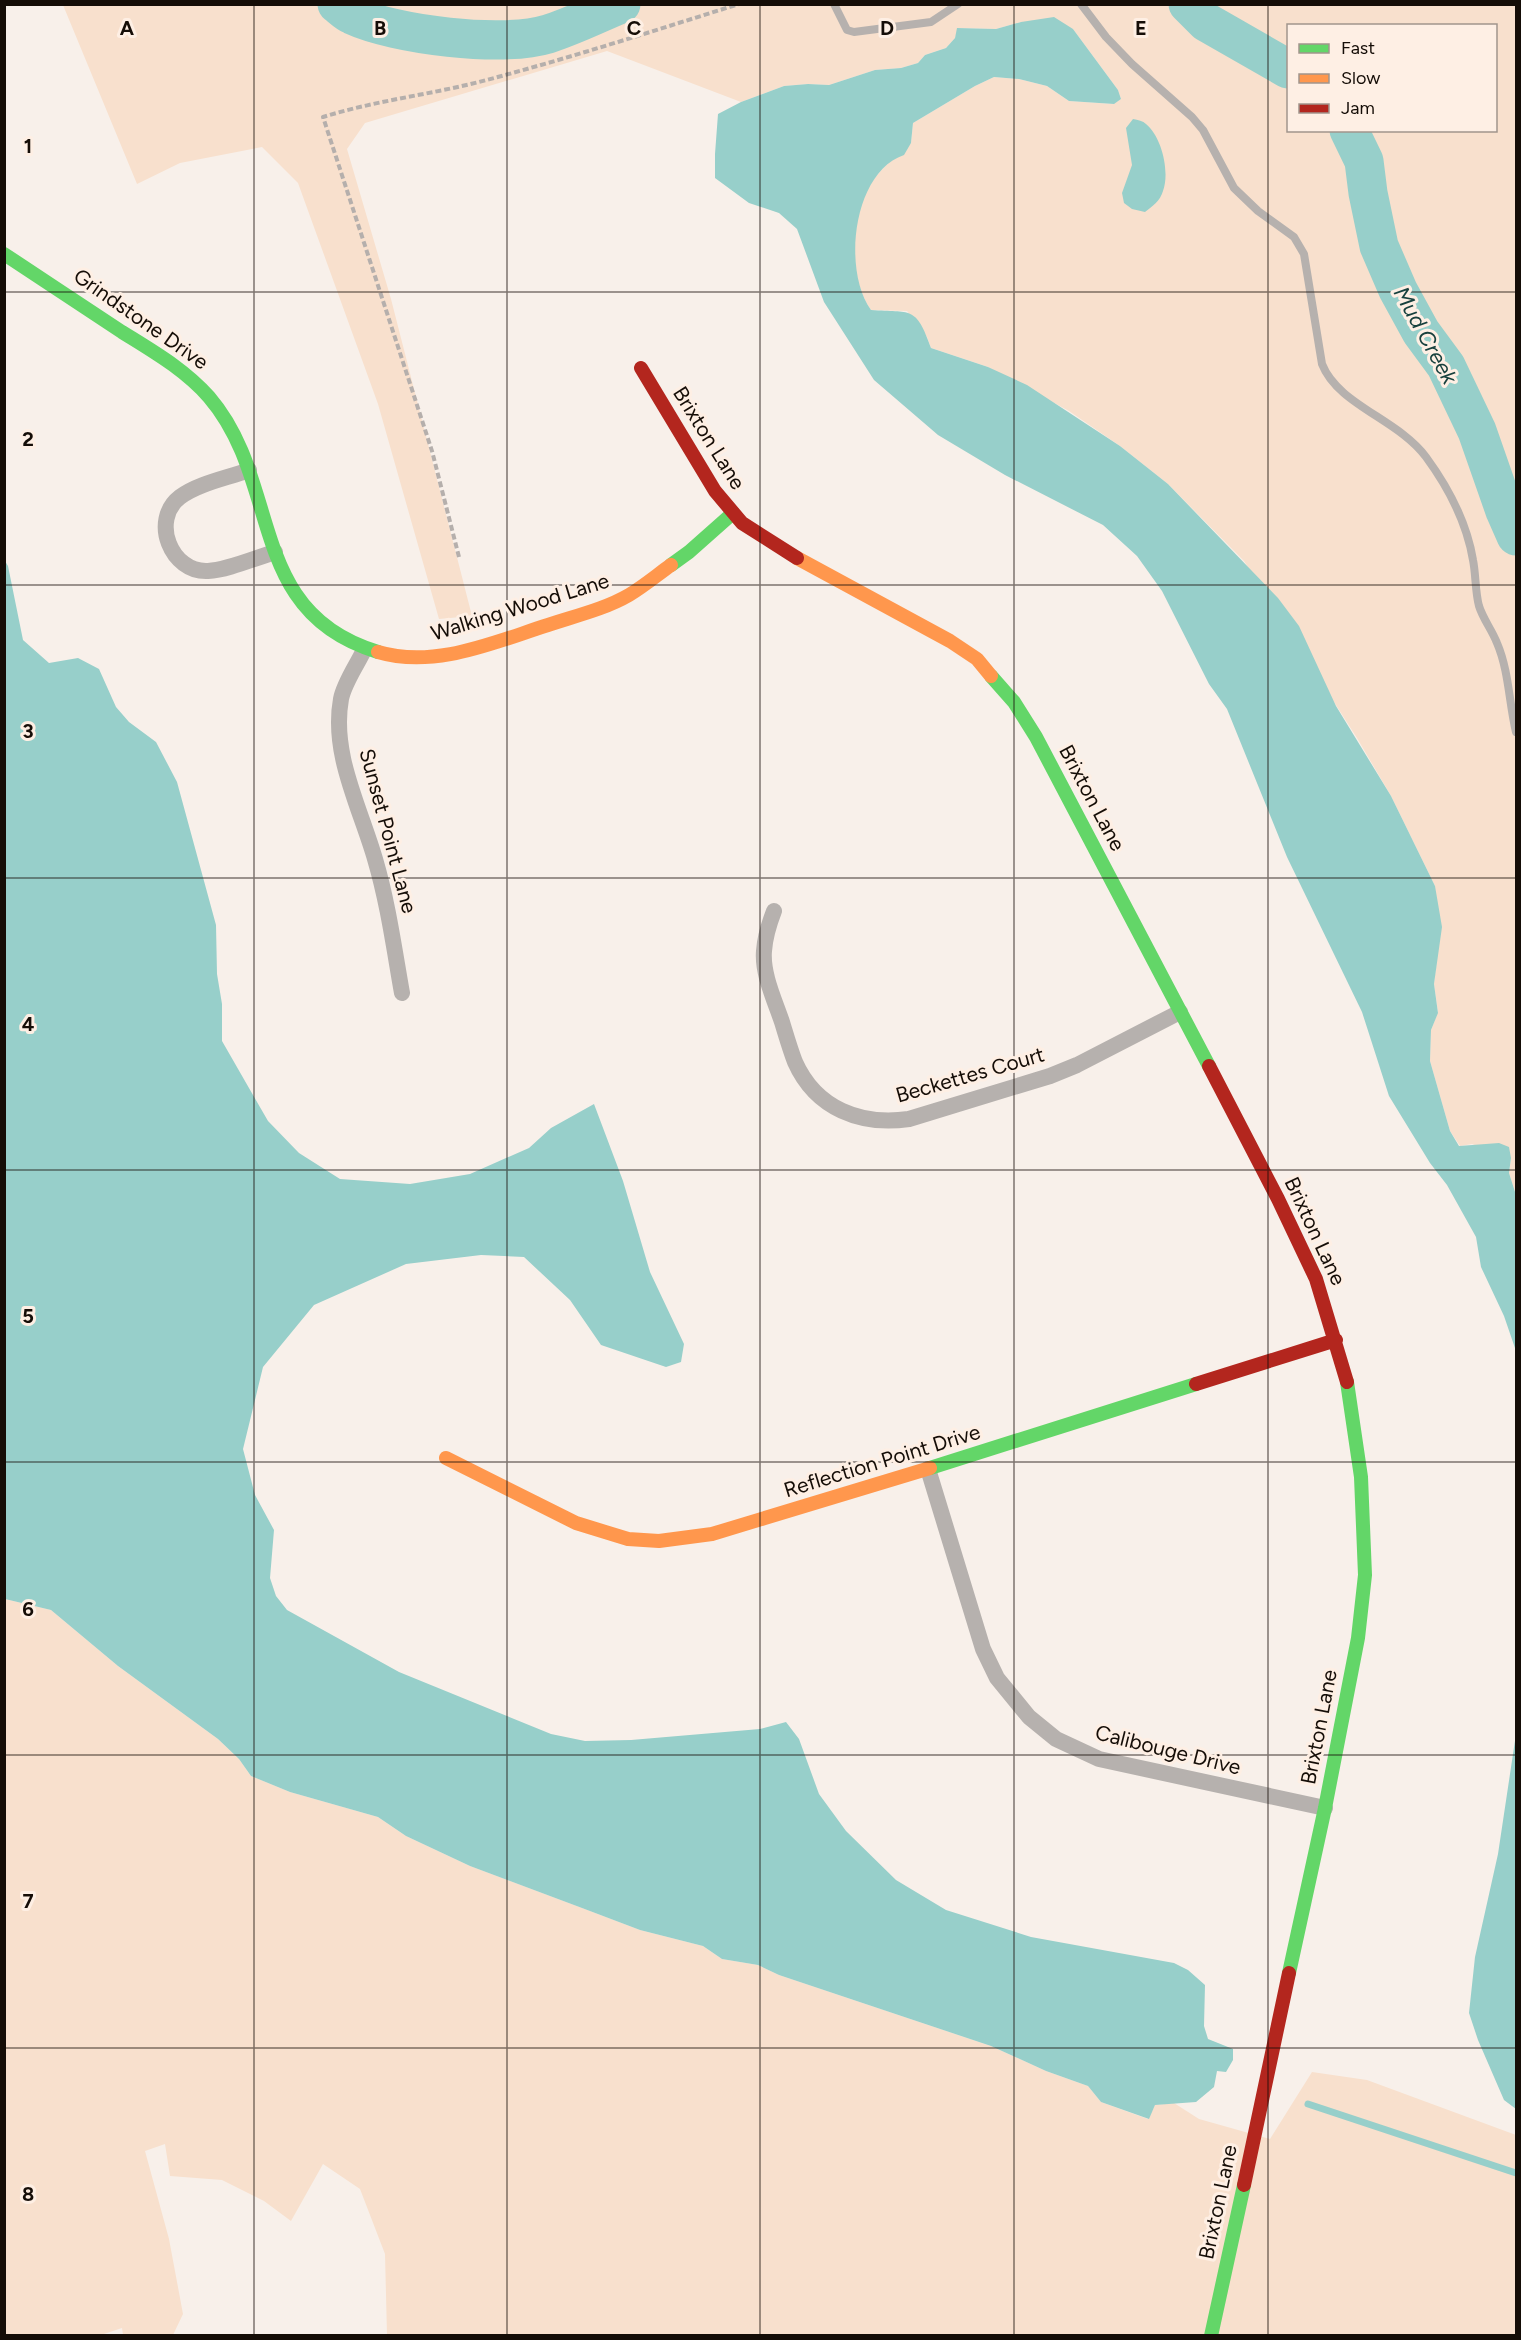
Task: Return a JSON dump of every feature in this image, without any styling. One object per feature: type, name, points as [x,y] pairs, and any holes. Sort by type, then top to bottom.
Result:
[{"type":"street","name":"Grindstone Drive","points":[[4,254],[190,376],[232,429],[249,471],[274,552],[288,582],[309,611],[332,631],[364,650]]},
{"type":"street","name":"Brixton Lane","points":[[641,368],[715,491],[733,513],[763,539],[781,550],[950,641],[977,659],[1014,702],[1036,737],[1292,1229],[1316,1279],[1336,1340],[1347,1379],[1361,1477],[1365,1575],[1358,1638],[1325,1809],[1211,2336]]},
{"type":"street","points":[[249,471],[195,489],[180,498],[168,514],[166,537],[181,563],[193,569],[215,570],[274,552]]},
{"type":"street","name":"Walking Wood Lane","points":[[364,650],[387,656],[438,658],[594,610],[629,595],[662,573],[733,513]]},
{"type":"street","name":"Sunset Point Lane","points":[[364,650],[341,698],[339,726],[342,758],[385,896],[402,993]]},
{"type":"street","name":"Beckettes Court","points":[[774,911],[765,936],[763,954],[769,982],[795,1061],[810,1085],[830,1104],[863,1119],[893,1121],[909,1119],[1050,1076],[1077,1065],[1180,1012]]},
{"type":"street","name":"Reflection Point Drive","points":[[446,1458],[576,1523],[622,1538],[651,1542],[676,1541],[712,1534],[928,1469],[1336,1340]]},
{"type":"street","name":"Calibouge Drive","points":[[928,1469],[983,1649],[997,1678],[1029,1717],[1056,1739],[1099,1759],[1325,1809]]},
{"type":"lane","points":[[834,4],[847,30],[854,32],[931,22],[958,4]]},
{"type":"lane","points":[[1081,4],[1106,37],[1132,64],[1198,123],[1234,188],[1258,211],[1294,237],[1304,254],[1320,355],[1326,373],[1332,382],[1358,403],[1413,441],[1446,489],[1463,523],[1473,559],[1479,607],[1498,643],[1516,732]]},
{"type":"path","points":[[459,557],[432,451],[323,117],[353,108],[458,87],[509,74],[739,4]]},
{"type":"shaded area","points":[[63,5],[1516,5],[1516,1195],[1509,1173],[1511,1158],[1472,1144],[1460,1146],[1450,1131],[1430,1061],[1431,1030],[1438,1012],[1434,984],[1437,959],[1435,886],[1391,796],[1357,738],[1244,561],[1168,484],[1120,446],[1069,411],[988,367],[931,348],[927,337],[907,311],[871,310],[858,282],[854,251],[862,204],[867,190],[876,177],[911,143],[913,123],[994,77],[1019,79],[1047,86],[1069,101],[1113,104],[1121,99],[1118,90],[1073,29],[1021,22],[996,29],[958,28],[955,38],[946,48],[925,55],[918,63],[901,68],[875,70],[829,85],[784,86],[741,102],[607,51],[365,123],[347,149],[391,299],[472,616],[439,619],[378,404],[298,183],[262,147],[180,163],[137,184]]},
{"type":"shaded area","points":[[5,1599],[51,1610],[118,1666],[218,1739],[239,1759],[251,1776],[290,1792],[378,1817],[406,1836],[470,1866],[640,1930],[703,1946],[722,1959],[758,1965],[779,1975],[991,2046],[1046,2071],[1088,2086],[1101,2102],[1148,2119],[1155,2105],[1174,2103],[1199,2119],[1270,2139],[1312,2072],[1367,2080],[1516,2135],[1516,2335],[387,2335],[385,2254],[360,2189],[323,2164],[291,2221],[264,2201],[222,2180],[170,2176],[165,2144],[145,2151],[169,2239],[183,2314],[173,2335],[123,2335],[122,2328],[101,2335],[5,2336]]},
{"type":"water","points":[[1054,17],[1073,29],[1118,90],[1121,99],[1114,104],[1069,101],[1047,86],[1019,79],[994,77],[913,123],[911,143],[904,155],[887,165],[873,181],[864,201],[855,248],[862,293],[871,310],[904,312],[916,318],[931,348],[988,367],[1027,385],[1120,446],[1168,484],[1278,598],[1299,626],[1336,706],[1391,796],[1435,886],[1442,927],[1434,984],[1438,1013],[1431,1030],[1430,1061],[1450,1131],[1459,1146],[1499,1143],[1509,1147],[1511,1158],[1509,1173],[1516,1195],[1516,1351],[1504,1316],[1481,1267],[1476,1237],[1447,1185],[1430,1163],[1389,1096],[1362,1012],[1287,857],[1227,709],[1209,684],[1162,591],[1137,556],[1103,525],[1005,475],[938,435],[874,380],[824,302],[797,229],[779,213],[749,203],[715,178],[718,114],[741,102],[784,86],[829,85],[875,70],[901,68],[918,63],[925,55],[946,48],[955,38],[957,28],[996,29]]},
{"type":"water","points":[[1133,119],[1143,122],[1152,130],[1160,146],[1165,165],[1166,174],[1162,195],[1145,212],[1132,209],[1124,203],[1122,193],[1132,165],[1126,128]]},
{"type":"water","points":[[5,561],[8,566],[23,640],[49,663],[78,658],[99,669],[116,707],[129,722],[156,742],[177,782],[216,925],[217,974],[222,1004],[222,1041],[268,1121],[299,1153],[340,1179],[410,1184],[470,1174],[529,1148],[551,1128],[594,1104],[623,1181],[650,1272],[684,1344],[681,1362],[666,1367],[601,1345],[570,1300],[524,1257],[481,1255],[406,1264],[314,1305],[263,1367],[243,1449],[255,1495],[274,1530],[270,1578],[276,1596],[287,1610],[399,1672],[551,1734],[585,1741],[631,1740],[760,1729],[786,1722],[799,1739],[819,1794],[846,1831],[896,1880],[946,1910],[1031,1937],[1174,1963],[1188,1970],[1205,1985],[1204,2026],[1208,2039],[1233,2049],[1233,2060],[1226,2072],[1217,2071],[1214,2087],[1196,2102],[1155,2105],[1149,2119],[1101,2102],[1088,2086],[1046,2071],[991,2046],[779,1975],[758,1965],[722,1959],[703,1946],[640,1930],[470,1866],[406,1836],[378,1817],[290,1792],[251,1776],[239,1759],[218,1739],[118,1666],[51,1610],[5,1599]]},
{"type":"water","points":[[1516,1734],[1516,2109],[1504,2100],[1469,2013],[1475,1957],[1498,1854]]},
{"type":"waterway","name":"Mud Creek","points":[[337,4],[352,15],[394,28],[449,37],[504,40],[548,34],[621,4]]},
{"type":"waterway","name":"Mud Creek","points":[[1188,4],[1206,22],[1287,68]]},
{"type":"waterway","name":"Mud Creek","points":[[1350,132],[1364,161],[1379,246],[1398,290],[1421,332],[1446,366],[1477,431],[1516,536]]},
{"type":"waterway","points":[[1308,2104],[1516,2173]]},
{"type":"traffic: fast","points":[[4,254],[168,362],[209,397],[232,431],[248,468],[271,542],[286,576],[306,607],[336,633],[378,652]]},
{"type":"traffic: fast","points":[[671,565],[733,513]]},
{"type":"traffic: fast","points":[[991,676],[1014,702],[1036,737],[1209,1066]]},
{"type":"traffic: fast","points":[[1289,1973],[1325,1808],[1358,1638],[1365,1575],[1361,1477],[1347,1382]]},
{"type":"traffic: fast","points":[[930,1468],[1196,1384]]},
{"type":"traffic: fast","points":[[1211,2336],[1244,2185]]},
{"type":"traffic: slow","points":[[797,558],[950,641],[977,659],[991,676]]},
{"type":"traffic: slow","points":[[378,652],[421,657],[443,655],[486,645],[590,612],[620,600],[635,592],[671,565]]},
{"type":"traffic: slow","points":[[446,1458],[576,1523],[628,1539],[659,1541],[712,1534],[930,1468]]},
{"type":"traffic: jam","points":[[641,368],[715,491],[742,523],[797,558]]},
{"type":"traffic: jam","points":[[1209,1066],[1278,1199],[1316,1279],[1347,1382]]},
{"type":"traffic: jam","points":[[1196,1384],[1336,1340]]},
{"type":"traffic: jam","points":[[1244,2185],[1289,1973]]}]
